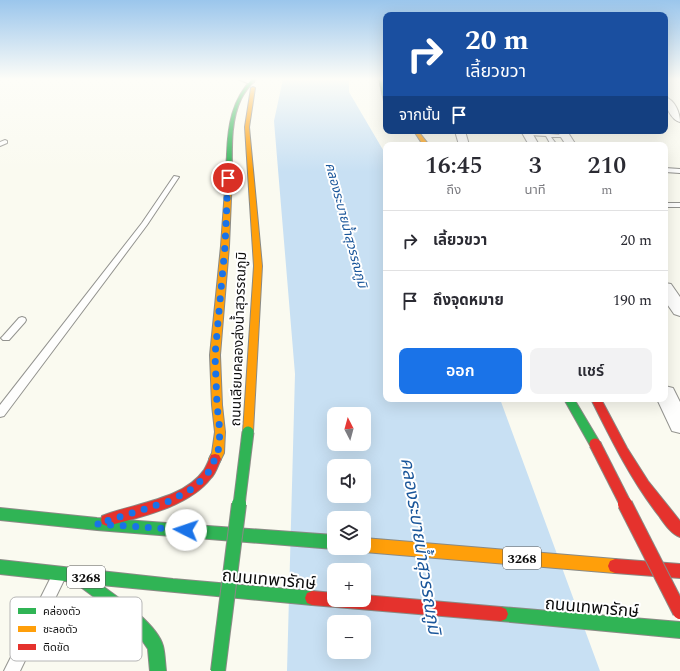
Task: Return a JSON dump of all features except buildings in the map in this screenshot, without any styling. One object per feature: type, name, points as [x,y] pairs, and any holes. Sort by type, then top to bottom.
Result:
[{"type":"main road","points":[[97,524],[170,501],[190,490],[207,475],[218,453],[220,432],[217,405],[215,355],[225,246],[231,126],[235,110]]},
{"type":"main road","name":"ถนนเลียบคลองส่งน้ำสุวรรณภูมิ","points":[[218,671],[248,432],[257,273],[247,127],[248,110]]},
{"type":"main road","points":[[571,402],[595,444],[680,612]]},
{"type":"main road","points":[[598,402],[632,469],[646,491],[666,518],[680,531]]},
{"type":"main road","points":[[0,514],[97,524],[327,541]]},
{"type":"main road","name":"3268","points":[[371,546],[680,571]]},
{"type":"main road","name":"ถนนเทพารักษ์","points":[[0,567],[173,586],[680,630]]},
{"type":"main road","points":[[75,575],[106,597]]},
{"type":"main road","points":[[142,628],[155,646],[158,671]]},
{"type":"street","points":[[668,292],[680,310]]},
{"type":"street","points":[[668,400],[680,424]]},
{"type":"lane","points":[[668,170],[680,171]]},
{"type":"lane","points":[[0,413],[145,224],[176,177]]},
{"type":"lane","points":[[668,205],[680,206]]},
{"type":"lane","points":[[6,338],[22,320]]},
{"type":"lane","points":[[49,597],[60,574]]},
{"type":"lane","points":[[12,671],[17,661]]},
{"type":"water","name":"คลองระบายน้ำสุวรรณภูมิ","points":[[276,110],[360,110],[383,150],[383,402],[501,402],[600,671],[287,671],[295,374],[274,121]]},
{"type":"traffic: fast","points":[[229,175],[230,136],[234,110]]},
{"type":"traffic: fast","points":[[571,402],[595,444]]},
{"type":"traffic: fast","points":[[218,671],[248,432]]},
{"type":"traffic: fast","points":[[0,514],[97,524],[327,541]]},
{"type":"traffic: fast","points":[[0,567],[173,586],[312,598]]},
{"type":"traffic: fast","points":[[79,578],[105,597]]},
{"type":"traffic: fast","points":[[501,614],[680,630]]},
{"type":"traffic: fast","points":[[142,628],[155,646],[158,671]]},
{"type":"traffic: slow","points":[[248,432],[258,266],[247,127],[250,110]]},
{"type":"traffic: slow","points":[[418,134],[424,142]]},
{"type":"traffic: slow","points":[[215,459],[218,453],[220,432],[217,405],[215,355],[225,246],[229,175]]},
{"type":"traffic: slow","points":[[371,546],[615,566]]},
{"type":"traffic: jam","points":[[598,402],[623,451],[643,485],[680,531]]},
{"type":"traffic: jam","points":[[595,444],[680,612]]},
{"type":"traffic: jam","points":[[107,520],[147,509],[185,493],[206,476],[215,459]]},
{"type":"traffic: jam","points":[[615,566],[680,571]]},
{"type":"traffic: jam","points":[[312,598],[501,614]]},
{"type":"route","points":[[186,530],[97,524],[170,501],[190,490],[207,475],[218,453],[220,432],[217,405],[215,355],[225,246],[228,178]]}]
